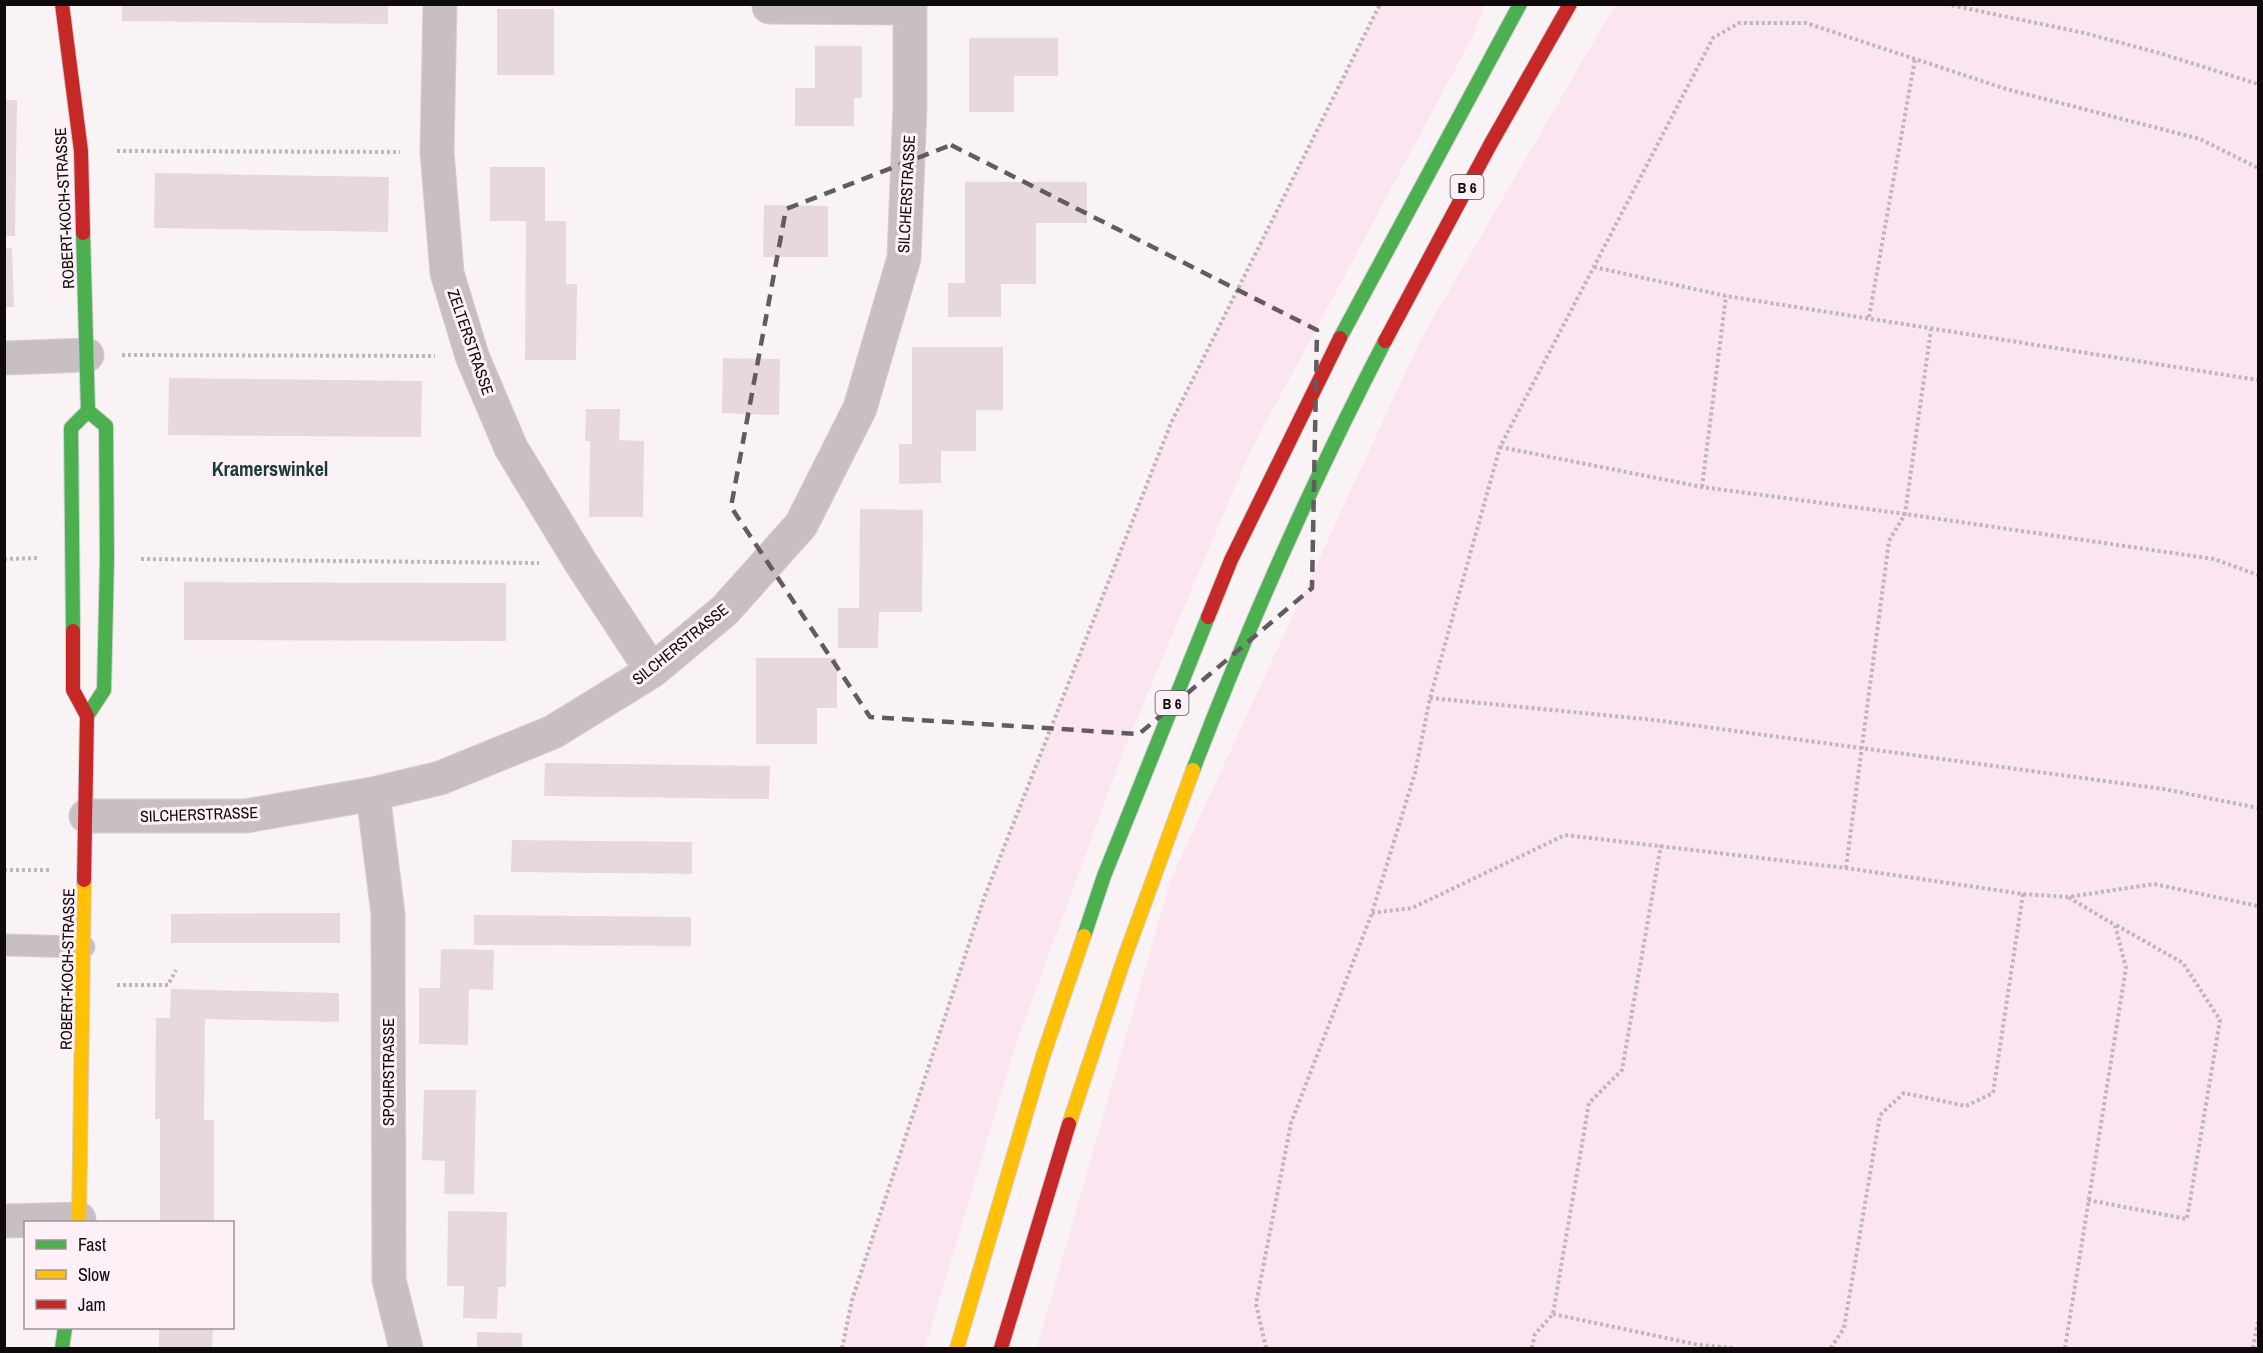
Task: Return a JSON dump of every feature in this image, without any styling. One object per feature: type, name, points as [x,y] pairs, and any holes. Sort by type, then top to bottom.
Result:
[{"type":"main road","name":"ROBERT-KOCH-STRASSE","points":[[62,4],[81,151],[88,411],[71,428],[73,690],[87,716],[79,1221]]},
{"type":"main road","name":"B 6","points":[[957,1348],[1043,1056],[1104,876],[1232,560],[1330,356],[1520,4]]},
{"type":"main road","name":"B 6","points":[[1001,1348],[1056,1163],[1120,974],[1201,749],[1272,578],[1369,373],[1507,112],[1570,4]]},
{"type":"main road","points":[[87,716],[104,690],[107,559],[106,426],[88,411]]},
{"type":"main road","points":[[62,1348],[65,1329]]},
{"type":"street","name":"ZELTERSTRASSE","points":[[440,4],[437,152],[447,273],[472,356],[511,448],[581,563],[652,671]]},
{"type":"street","name":"SILCHERSTRASSE","points":[[86,816],[246,816],[373,794],[440,777],[553,732],[652,671],[725,610],[801,525],[860,408],[904,258],[910,106],[910,6],[769,7]]},
{"type":"street","points":[[4,358],[87,355]]},
{"type":"street","name":"SPOHRSTRASSE","points":[[373,794],[387,914],[389,1280],[406,1348]]},
{"type":"street","points":[[4,1221],[79,1221]]},
{"type":"lane","points":[[4,945],[84,947]]},
{"type":"path","points":[[842,1348],[852,1300],[984,898],[1171,423],[1380,4]]},
{"type":"path","points":[[1946,4],[2084,33],[2259,84]]},
{"type":"path","points":[[1266,1348],[1256,1304],[1291,1123],[1372,913],[1415,772],[1430,698],[1500,447],[1713,38],[1739,23],[1806,23],[2006,89],[2200,139],[2259,168]]},
{"type":"path","points":[[1869,317],[1915,59]]},
{"type":"path","points":[[81,151],[437,152]]},
{"type":"path","points":[[1594,267],[1726,296],[2259,380]]},
{"type":"path","points":[[1702,487],[1726,296]]},
{"type":"path","points":[[1846,868],[1888,541],[1905,514],[1931,329]]},
{"type":"path","points":[[87,355],[472,356]]},
{"type":"path","points":[[1500,447],[1702,487],[2214,559],[2259,575]]},
{"type":"path","points":[[107,559],[581,563]]},
{"type":"path","points":[[1430,698],[1654,720],[2164,789],[2259,808]]},
{"type":"path","points":[[1372,913],[1412,908],[1565,836],[1661,845],[1846,868],[2023,894],[2068,897],[2154,884],[2259,906]]},
{"type":"path","points":[[1532,1348],[1535,1334],[1553,1314],[1589,1103],[1622,1070],[1661,845]]},
{"type":"path","points":[[4,870],[84,870]]},
{"type":"path","points":[[1831,1348],[1844,1328],[1880,1115],[1904,1093],[1966,1106],[1994,1093],[2023,894]]},
{"type":"path","points":[[2068,897],[2183,963],[2220,1020],[2187,1219],[2088,1200]]},
{"type":"path","points":[[2065,1348],[2126,968],[2115,925]]},
{"type":"path","points":[[83,984],[168,985],[176,969]]},
{"type":"path","points":[[1553,1314],[1699,1345],[1734,1348]]},
{"type":"path","points":[[2253,1348],[2259,1322]]},
{"type":"highlighted area","points":[[951,145],[1317,330],[1312,588],[1139,734],[870,717],[731,507],[786,209]]},
{"type":"shaded area","points":[[1380,5],[1485,5],[1474,34],[1248,456],[1125,747],[1016,1044],[925,1348],[842,1348],[852,1300],[984,898],[1171,423]]},
{"type":"shaded area","points":[[1615,5],[2258,5],[2258,1348],[1037,1348],[1171,879],[1420,341]]},
{"type":"building","points":[[122,4],[388,4],[388,24],[122,21]]},
{"type":"building","points":[[497,9],[554,9],[554,75],[497,75]]},
{"type":"building","points":[[969,38],[1058,38],[1058,76],[1014,76],[1014,112],[969,112]]},
{"type":"building","points":[[815,46],[862,46],[862,98],[854,98],[854,126],[795,126],[795,88],[815,88]]},
{"type":"building","points":[[4,100],[17,100],[15,236],[4,236]]},
{"type":"building","points":[[490,167],[545,167],[545,221],[566,221],[566,284],[577,284],[576,360],[525,360],[526,221],[490,221]]},
{"type":"building","points":[[155,173],[389,177],[388,232],[154,228]]},
{"type":"building","points":[[965,182],[1087,182],[1087,223],[1036,223],[1036,284],[1001,284],[1001,317],[948,317],[948,283],[965,283]]},
{"type":"building","points":[[764,205],[828,206],[828,257],[763,257]]},
{"type":"building","points":[[12,248],[14,307],[4,307],[4,249]]},
{"type":"building","points":[[912,347],[1003,347],[1003,410],[976,410],[976,451],[941,451],[941,483],[899,484],[899,444],[912,444]]},
{"type":"building","points":[[723,358],[780,359],[779,415],[722,413]]},
{"type":"building","points":[[169,378],[422,381],[421,437],[168,435]]},
{"type":"building","points":[[586,409],[620,409],[619,440],[644,441],[643,517],[589,517],[590,441],[585,441]]},
{"type":"building","points":[[860,509],[923,510],[922,612],[879,612],[878,648],[838,648],[838,608],[859,608]]},
{"type":"building","points":[[184,582],[506,583],[506,641],[184,640]]},
{"type":"building","points":[[756,658],[837,658],[837,708],[817,708],[817,744],[756,744]]},
{"type":"building","points":[[545,763],[770,766],[769,799],[544,796]]},
{"type":"building","points":[[512,840],[692,842],[692,874],[511,872]]},
{"type":"building","points":[[340,913],[340,943],[171,943],[171,914]]},
{"type":"building","points":[[474,915],[691,917],[691,946],[474,945]]},
{"type":"building","points":[[441,949],[494,950],[493,990],[469,989],[468,1045],[419,1044],[419,988],[440,988]]},
{"type":"building","points":[[171,989],[339,993],[339,1022],[205,1019],[204,1120],[214,1120],[214,1221],[160,1221],[160,1119],[155,1119],[156,1018],[170,1018]]},
{"type":"building","points":[[424,1090],[476,1090],[474,1194],[444,1194],[445,1161],[422,1160]]},
{"type":"building","points":[[448,1211],[507,1212],[506,1287],[498,1287],[497,1319],[463,1318],[464,1286],[447,1286]]},
{"type":"building","points":[[159,1329],[213,1329],[212,1348],[159,1348]]},
{"type":"building","points":[[477,1332],[522,1333],[522,1348],[477,1348]]},
{"type":"traffic: fast","points":[[1340,338],[1520,4]]},
{"type":"traffic: fast","points":[[73,631],[71,428],[88,411],[83,233]]},
{"type":"traffic: fast","points":[[1193,770],[1236,661],[1283,553],[1332,446],[1385,341]]},
{"type":"traffic: fast","points":[[87,716],[104,690],[107,559],[106,426],[88,411]]},
{"type":"traffic: fast","points":[[1084,936],[1104,876],[1208,617]]},
{"type":"traffic: fast","points":[[62,1348],[65,1329]]},
{"type":"traffic: slow","points":[[1069,1124],[1124,959],[1193,770]]},
{"type":"traffic: slow","points":[[79,1221],[84,880]]},
{"type":"traffic: slow","points":[[957,1348],[1043,1056],[1084,936]]},
{"type":"traffic: jam","points":[[62,4],[81,151],[83,233]]},
{"type":"traffic: jam","points":[[1385,341],[1490,145],[1570,4]]},
{"type":"traffic: jam","points":[[1208,617],[1231,560],[1340,338]]},
{"type":"traffic: jam","points":[[73,631],[73,690],[87,716],[84,880]]},
{"type":"traffic: jam","points":[[1001,1348],[1069,1124]]},
{"type":"district","name":"Kramerswinkel","points":[[270,468]]}]
